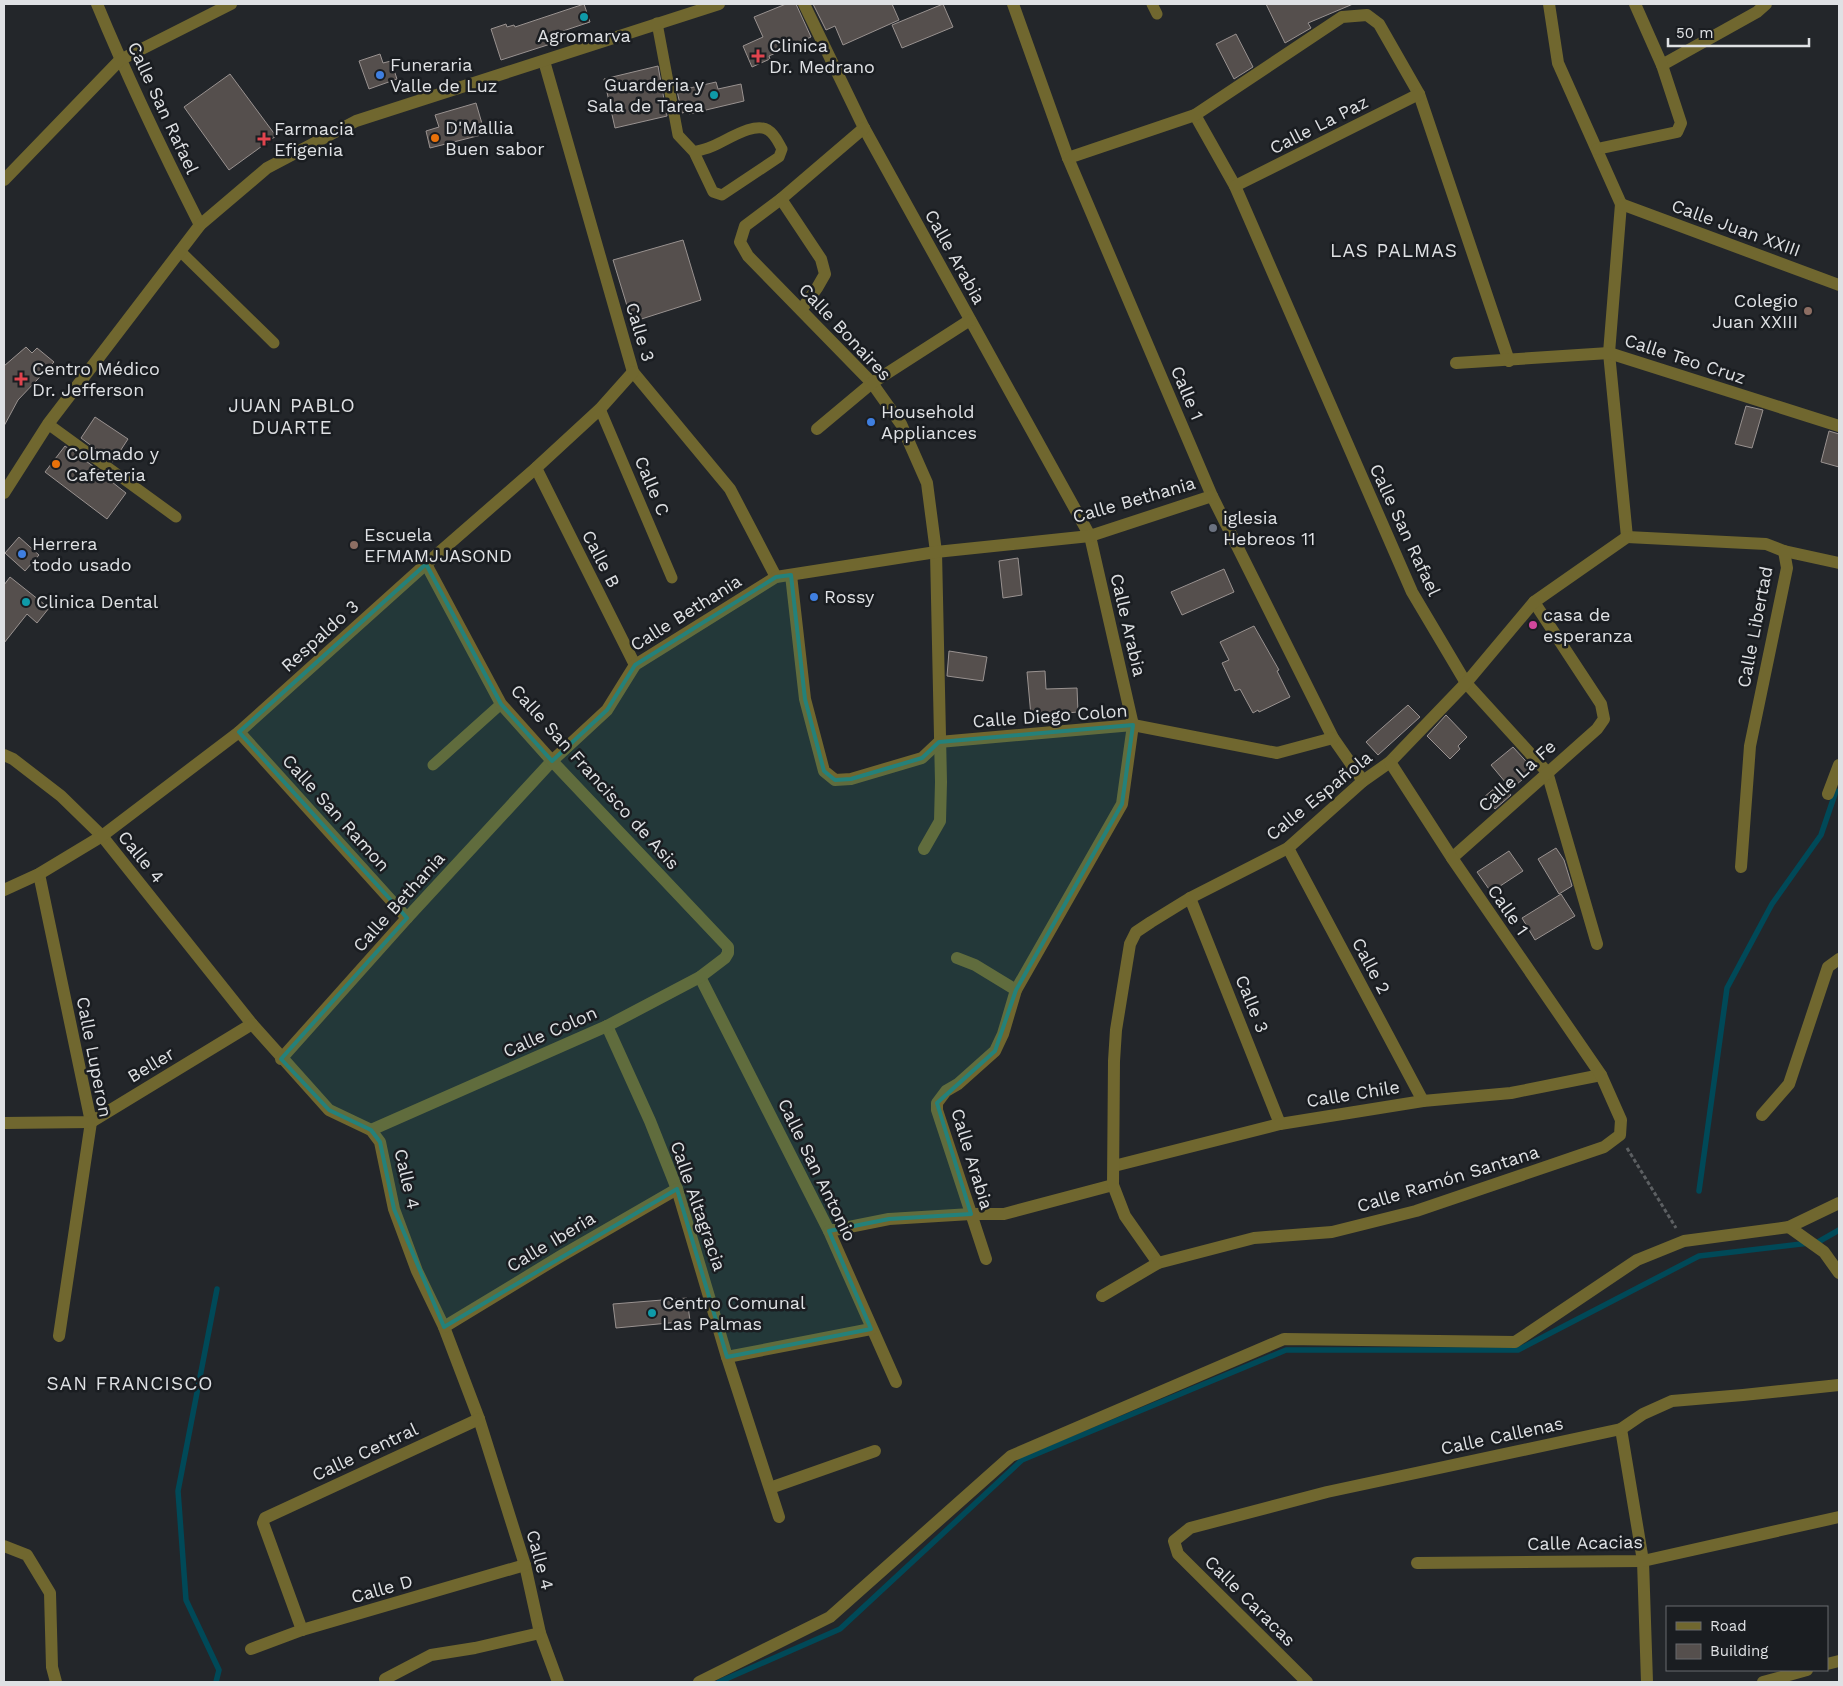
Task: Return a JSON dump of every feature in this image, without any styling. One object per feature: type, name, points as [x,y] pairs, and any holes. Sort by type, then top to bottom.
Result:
[{"type":"street","name":"Calle San Rafael","points":[[97,4],[153,133],[200,225]]},
{"type":"street","points":[[4,180],[120,60],[231,4]]},
{"type":"street","points":[[4,492],[48,424],[200,225],[267,168],[356,122],[719,4]]},
{"type":"street","name":"Calle Arabia","points":[[804,4],[864,128],[1090,536],[1133,726],[1122,804],[1016,990],[1003,1034],[995,1052],[958,1084],[946,1091],[937,1103],[937,1110],[986,1259]]},
{"type":"street","name":"Calle 1","points":[[1013,4],[1068,158],[1212,496],[1333,738],[1363,781]]},
{"type":"street","points":[[1549,4],[1558,62],[1621,204],[1608,353],[1627,537]]},
{"type":"street","points":[[1597,149],[1677,132],[1681,123],[1662,65],[1635,4]]},
{"type":"street","points":[[1662,65],[1757,12],[1766,4]]},
{"type":"street","points":[[1068,158],[1195,116],[1342,17],[1367,15],[1379,24],[1419,94],[1509,361]]},
{"type":"street","name":"Calle 3","points":[[544,61],[633,372],[730,489],[776,577]]},
{"type":"street","name":"Calle La Paz","points":[[1235,186],[1419,94]]},
{"type":"street","name":"Calle San Rafael","points":[[1195,116],[1235,186],[1412,592],[1466,682],[1547,772],[1597,944]]},
{"type":"street","name":"Calle Bonaires","points":[[864,128],[781,200],[745,226],[740,242],[748,256],[872,383],[900,424],[928,482],[936,552],[940,821],[924,849]]},
{"type":"street","points":[[781,200],[821,259],[825,274],[801,310]]},
{"type":"street","name":"Calle Juan XXIII","points":[[1621,204],[1839,285]]},
{"type":"street","points":[[817,429],[872,383],[970,320]]},
{"type":"street","name":"Calle Teo Cruz","points":[[1456,363],[1608,353],[1839,426]]},
{"type":"street","name":"Respaldo 3","points":[[4,890],[39,874],[102,836],[239,732],[536,468],[600,409],[633,372]]},
{"type":"street","name":"Calle B","points":[[536,468],[635,665]]},
{"type":"street","name":"Calle Bethania","points":[[281,1059],[407,918],[552,761],[607,710],[635,665],[776,577],[936,552],[1090,536],[1212,496]]},
{"type":"street","name":"Calle Española","points":[[1113,1185],[1116,1030],[1130,944],[1136,932],[1190,898],[1288,848],[1363,781],[1390,762],[1466,682],[1534,602],[1627,537]]},
{"type":"street","name":"Calle Libertad","points":[[1627,537],[1766,544],[1784,551],[1787,568],[1750,746],[1741,867]]},
{"type":"street","points":[[1784,551],[1839,563]]},
{"type":"street","name":"Calle San Francisco de Asis","points":[[426,564],[501,704],[552,761],[728,947]]},
{"type":"street","points":[[791,575],[806,698],[824,771],[835,780],[851,779],[922,758],[940,742]]},
{"type":"street","name":"Calle La Fe","points":[[1452,858],[1597,729],[1604,719],[1601,704],[1534,602]]},
{"type":"street","name":"Calle Diego Colon","points":[[940,742],[1133,726],[1276,753],[1333,738]]},
{"type":"street","name":"Calle San Ramon","points":[[239,732],[407,918]]},
{"type":"street","name":"Calle 4","points":[[4,755],[61,796],[102,836],[252,1024],[281,1059],[329,1110],[372,1130],[380,1142],[394,1209],[417,1271],[444,1327],[479,1419],[525,1565],[540,1633],[558,1682]]},
{"type":"street","name":"Calle 1","points":[[1390,762],[1452,858],[1601,1075],[1621,1120],[1620,1136]]},
{"type":"street","points":[[1828,794],[1839,765]]},
{"type":"street","name":"Calle 2","points":[[1288,848],[1423,1101]]},
{"type":"street","name":"Calle Luperon","points":[[39,874],[91,1122],[59,1336]]},
{"type":"street","name":"Calle 3","points":[[1190,898],[1280,1124]]},
{"type":"street","name":"Calle Colon","points":[[372,1130],[607,1026],[700,977],[725,958],[728,953],[728,947]]},
{"type":"street","points":[[957,958],[975,965],[1016,990]]},
{"type":"street","points":[[1762,1115],[1789,1084],[1828,968],[1839,959]]},
{"type":"street","name":"Calle San Antonio","points":[[700,977],[829,1231],[896,1382]]},
{"type":"street","name":"Beller","points":[[91,1122],[252,1024]]},
{"type":"street","name":"Calle Altagracia","points":[[607,1026],[650,1121],[677,1189],[727,1357],[779,1517]]},
{"type":"street","name":"Calle Chile","points":[[1114,1166],[1280,1124],[1423,1101],[1511,1094],[1601,1075]]},
{"type":"street","points":[[4,1123],[91,1122]]},
{"type":"street","name":"Calle Ramón Santana","points":[[1102,1296],[1158,1263],[1254,1238],[1332,1232],[1416,1211],[1604,1147],[1620,1136]]},
{"type":"street","points":[[829,1231],[889,1220],[971,1214],[1004,1214],[1113,1185],[1126,1216],[1158,1263]]},
{"type":"street","name":"Calle Iberia","points":[[444,1327],[677,1189]]},
{"type":"street","points":[[699,1682],[830,1617],[1011,1456],[1284,1339],[1515,1342],[1637,1260],[1684,1241],[1789,1227],[1839,1203]]},
{"type":"street","points":[[1789,1227],[1824,1252],[1839,1274]]},
{"type":"street","points":[[727,1357],[871,1328]]},
{"type":"street","name":"Calle Callenas","points":[[1174,1541],[1190,1528],[1327,1492],[1621,1428],[1643,1414],[1672,1401],[1839,1385]]},
{"type":"street","name":"Calle Central","points":[[302,1630],[264,1523],[265,1518],[479,1419]]},
{"type":"street","points":[[1621,1428],[1643,1562],[1647,1682]]},
{"type":"street","points":[[770,1488],[874,1451]]},
{"type":"street","name":"Calle Acacias","points":[[1417,1563],[1643,1562],[1839,1517]]},
{"type":"street","name":"Calle Caracas","points":[[1174,1541],[1178,1554],[1307,1682]]},
{"type":"street","points":[[4,1546],[27,1555],[50,1593],[52,1667],[56,1682]]},
{"type":"street","name":"Calle D","points":[[251,1649],[302,1630],[525,1565]]},
{"type":"street","points":[[385,1679],[431,1654],[475,1648],[540,1633]]},
{"type":"street","points":[[1763,1682],[1803,1671]]},
{"type":"lane","points":[[657,23],[678,135],[694,152],[713,192],[722,195],[779,158],[782,149],[776,137],[767,129],[757,128],[743,132],[712,147],[694,152]]},
{"type":"lane","points":[[180,251],[274,343]]},
{"type":"lane","name":"Calle C","points":[[600,409],[672,578]]},
{"type":"lane","points":[[48,424],[176,517]]},
{"type":"lane","points":[[433,765],[501,704]]},
{"type":"path","points":[[1620,1136],[1684,1241]]},
{"type":"highlighted area","points":[[426,564],[501,704],[552,761],[607,710],[635,665],[776,577],[791,575],[805,699],[824,771],[835,780],[851,779],[922,758],[939,742],[1133,725],[1122,804],[1016,990],[995,1051],[937,1103],[971,1214],[889,1219],[829,1231],[871,1329],[727,1357],[677,1189],[444,1327],[394,1209],[380,1142],[371,1130],[329,1110],[281,1059],[407,918],[239,732]]},
{"type":"building","points":[[584,4],[590,22],[563,31],[566,39],[501,60],[491,29],[506,24],[507,27],[514,25],[515,27]]},
{"type":"building","points":[[786,4],[796,4],[811,37],[769,56],[770,59],[752,67],[743,46],[763,37],[754,17]]},
{"type":"building","points":[[813,4],[892,4],[899,20],[843,45],[835,26],[826,30]]},
{"type":"building","points":[[943,4],[953,27],[902,48],[892,25]]},
{"type":"building","points":[[1266,4],[1353,4],[1308,23],[1311,28],[1285,43]]},
{"type":"building","points":[[1236,34],[1253,67],[1234,79],[1216,44]]},
{"type":"building","name":"Funeraria Valle de Luz","points":[[380,54],[383,63],[391,61],[397,79],[369,89],[359,61]]},
{"type":"building","points":[[658,66],[667,116],[615,128],[604,79]]},
{"type":"building","points":[[230,74],[276,136],[229,170],[184,107]]},
{"type":"building","name":"Guarderia y Sala de Tarea","points":[[716,82],[718,89],[741,84],[744,101],[689,114],[689,111],[682,113],[677,91]]},
{"type":"building","points":[[476,103],[485,134],[430,148],[426,131],[439,127],[435,115]]},
{"type":"building","points":[[683,240],[701,300],[632,322],[613,260]]},
{"type":"building","name":"Centro Médico Dr. Jefferson","points":[[26,347],[32,353],[37,348],[54,362],[18,400],[4,426],[4,366]]},
{"type":"building","points":[[1746,406],[1763,410],[1752,448],[1735,444]]},
{"type":"building","points":[[95,417],[128,439],[113,462],[81,438]]},
{"type":"building","points":[[1829,431],[1839,434],[1839,467],[1821,462]]},
{"type":"building","points":[[65,446],[104,474],[126,493],[107,519],[45,472]]},
{"type":"building","name":"Herrera todo usado","points":[[19,537],[39,555],[25,571],[5,553]]},
{"type":"building","points":[[1018,558],[1022,595],[1003,598],[999,561]]},
{"type":"building","points":[[1224,569],[1234,592],[1182,615],[1171,592]]},
{"type":"building","name":"Clinica Dental","points":[[10,577],[49,608],[37,623],[27,614],[4,643],[4,585]]},
{"type":"building","points":[[1254,626],[1279,670],[1277,671],[1290,697],[1253,713],[1240,689],[1235,691],[1222,663],[1229,660],[1220,642]]},
{"type":"building","points":[[949,651],[987,657],[983,681],[947,676]]},
{"type":"building","points":[[1045,671],[1046,689],[1077,688],[1078,712],[1031,716],[1027,672]]},
{"type":"building","points":[[1408,705],[1420,717],[1378,755],[1366,742]]},
{"type":"building","points":[[1446,715],[1467,737],[1458,746],[1460,749],[1450,759],[1427,736]]},
{"type":"building","points":[[1513,747],[1534,770],[1511,789],[1491,765]]},
{"type":"building","points":[[1501,783],[1511,795],[1495,809],[1484,797]]},
{"type":"building","points":[[1556,848],[1564,860],[1572,886],[1559,894],[1538,859]]},
{"type":"building","points":[[1509,851],[1523,871],[1491,892],[1477,872]]},
{"type":"building","points":[[1561,894],[1575,916],[1535,940],[1522,918]]},
{"type":"building","name":"Centro Comunal Las Palmas","points":[[687,1298],[690,1321],[616,1328],[613,1304]]},
{"type":"waterway","points":[[1699,1191],[1727,988],[1772,904],[1821,835],[1836,791]]},
{"type":"waterway","points":[[719,1682],[840,1629],[1022,1460],[1286,1350],[1518,1350],[1699,1256],[1818,1242],[1839,1230]]},
{"type":"waterway","points":[[216,1682],[219,1670],[186,1600],[178,1491],[217,1289]]},
{"type":"place","name":"Agromarva","points":[[584,17]]},
{"type":"place","name":"Clinica Dr. Medrano","points":[[758,56]]},
{"type":"place","name":"Funeraria Valle de Luz","points":[[380,75]]},
{"type":"place","name":"Guarderia y Sala de Tarea","points":[[714,95]]},
{"type":"place","name":"D'Mallia Buen sabor","points":[[435,138]]},
{"type":"place","name":"Farmacia Efigenia","points":[[264,139]]},
{"type":"place","name":"Colegio Juan XXIII","points":[[1808,311]]},
{"type":"place","name":"Centro Médico Dr. Jefferson","points":[[21,379]]},
{"type":"place","name":"Household Appliances","points":[[871,422]]},
{"type":"place","name":"Colmado y Cafeteria","points":[[56,464]]},
{"type":"place","name":"iglesia Hebreos 11","points":[[1213,528]]},
{"type":"place","name":"Escuela EFMAMJJASOND","points":[[354,545]]},
{"type":"place","name":"Herrera todo usado","points":[[22,554]]},
{"type":"place","name":"Rossy","points":[[814,597]]},
{"type":"place","name":"Clinica Dental","points":[[26,602]]},
{"type":"place","name":"casa de esperanza","points":[[1533,625]]},
{"type":"place","name":"Centro Comunal Las Palmas","points":[[652,1313]]},
{"type":"district","name":"LAS PALMAS","points":[[1394,250]]},
{"type":"district","name":"JUAN PABLO DUARTE","points":[[292,416]]},
{"type":"district","name":"SAN FRANCISCO","points":[[130,1383]]}]
